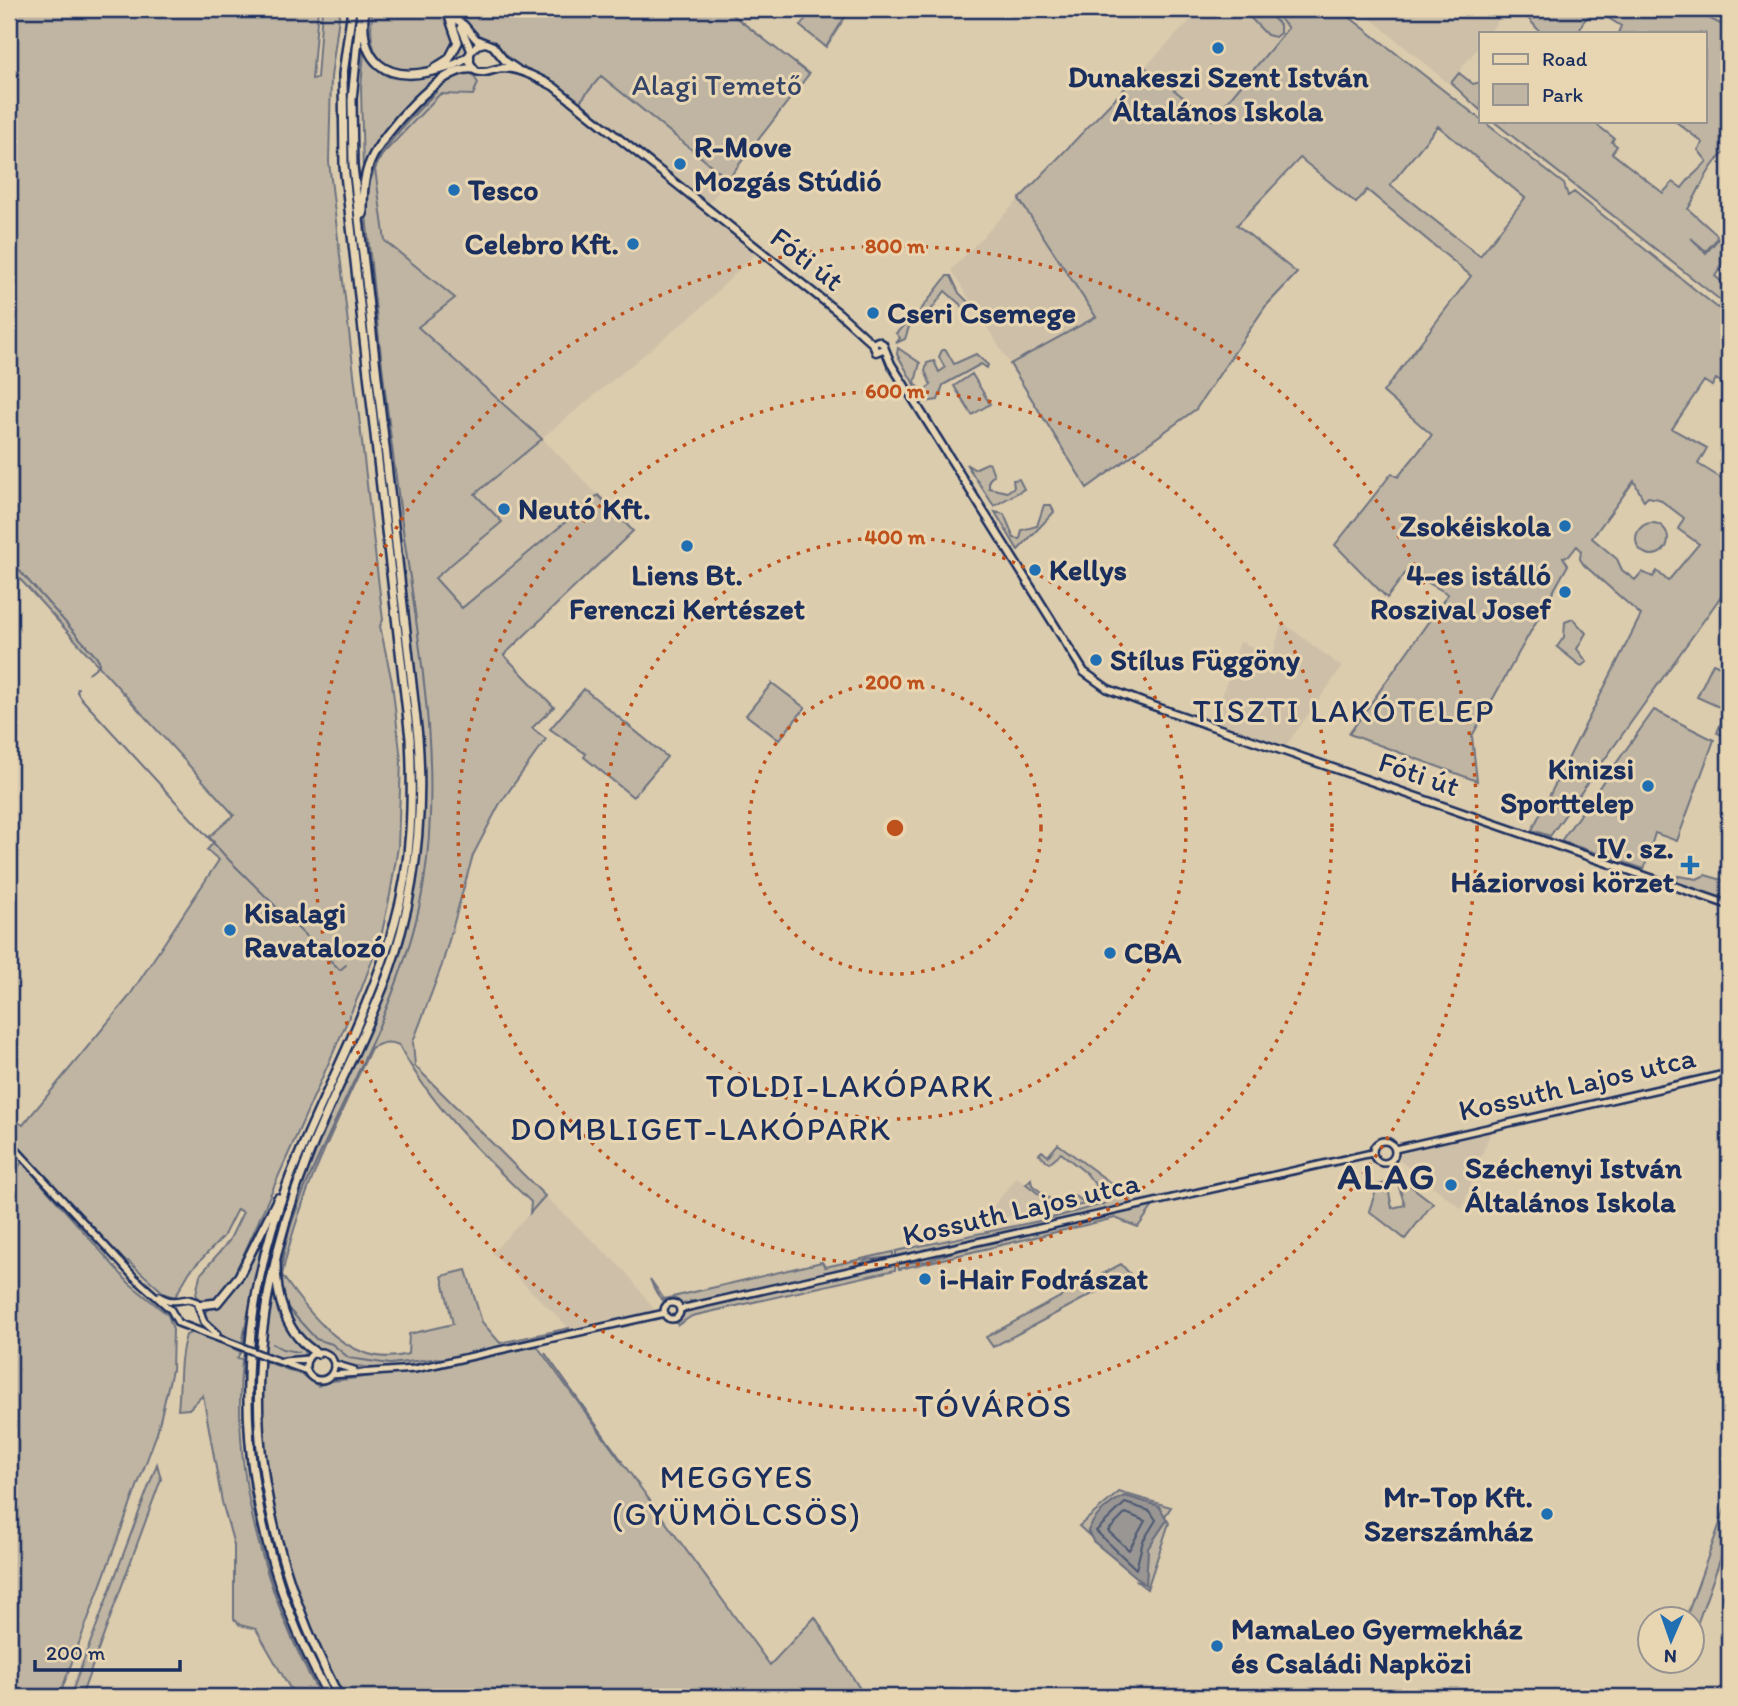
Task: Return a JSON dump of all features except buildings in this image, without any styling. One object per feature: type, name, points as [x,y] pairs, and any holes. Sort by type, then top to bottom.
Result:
[{"type":"highway","points":[[200,1305],[217,1303],[233,1286],[290,1176],[377,975],[396,921],[410,834],[410,738],[344,166],[344,74],[352,9]]},
{"type":"highway","points":[[363,9],[365,40],[378,64],[401,75],[429,72],[457,64],[470,53]]},
{"type":"highway","points":[[339,1697],[292,1595],[272,1529],[261,1465],[257,1400],[259,1346],[276,1249],[309,1155],[387,977],[406,913],[419,834],[421,785],[418,737],[354,166],[352,100],[363,9]]},
{"type":"highway","points":[[429,72],[449,59],[456,47],[457,35],[444,11]]},
{"type":"highway","points":[[362,254],[363,194],[368,167],[376,150],[396,124],[440,80],[457,70],[473,69]]},
{"type":"highway","points":[[290,1176],[269,1239],[256,1298],[248,1371],[248,1431],[256,1496],[272,1563],[298,1635],[330,1697]]},
{"type":"highway","points":[[276,1249],[276,1281],[281,1307],[300,1339],[317,1353]]},
{"type":"main road","points":[[444,11],[476,39],[493,46],[522,72]]},
{"type":"main road","points":[[459,22],[473,69],[483,73],[494,69],[522,72]]},
{"type":"main road","points":[[470,53],[485,43]]},
{"type":"main road","points":[[494,69],[499,54]]},
{"type":"main road","name":"Fóti út","points":[[522,72],[553,86],[875,343],[883,344],[881,351],[1084,672],[1094,682],[1142,702],[1729,905]]},
{"type":"street","name":"Kossuth Lajos utca","points":[[1395,1149],[1729,1073]]},
{"type":"street","points":[[1380,1141],[1390,1142],[1395,1149],[1393,1158],[1386,1163],[1377,1161],[1372,1153],[1380,1141]]},
{"type":"street","points":[[9,1142],[174,1315],[178,1323],[307,1371],[318,1380],[331,1375],[438,1364],[665,1313],[673,1319],[679,1315],[680,1309],[670,1303],[665,1313]]},
{"type":"street","name":"Kossuth Lajos utca","points":[[680,1309],[1372,1153]]},
{"type":"street","points":[[148,1289],[168,1301],[179,1303],[188,1299],[200,1305],[206,1325],[225,1340]]},
{"type":"street","points":[[174,1315],[179,1303]]},
{"type":"street","points":[[193,1327],[202,1317]]},
{"type":"street","points":[[280,1361],[308,1359],[317,1353],[330,1356],[334,1364],[331,1375]]},
{"type":"street","points":[[307,1371],[308,1359]]},
{"type":"street","points":[[334,1364],[364,1371]]},
{"type":"shaded area","name":"Dunakeszi Szent István Általános Iskola","points":[[1201,9],[1304,9],[1212,120],[1145,67]]},
{"type":"shaded area","points":[[1359,9],[1508,9],[1490,32],[1479,32],[1479,46],[1449,84]]},
{"type":"shaded area","points":[[585,64],[728,179],[705,209],[758,251],[699,310],[542,438],[417,326],[454,297],[385,241],[375,169],[381,156],[439,93],[473,77],[490,77],[497,71],[525,76],[550,87]]},
{"type":"shaded area","points":[[1019,199],[1097,317],[1010,364],[951,270]]},
{"type":"shaded area","points":[[542,438],[598,495],[462,608],[435,577],[501,523],[475,494]]},
{"type":"shaded area","points":[[1282,622],[1342,667],[1285,747],[1213,722],[1240,642],[1273,654]]},
{"type":"shaded area","name":"Széchenyi István Általános Iskola","points":[[1491,1131],[1462,1209],[1399,1160],[1401,1153]]},
{"type":"shaded area","points":[[1017,1177],[1054,1206],[996,1219],[996,1224],[989,1222],[987,1216],[991,1209]]},
{"type":"shaded area","points":[[545,1196],[626,1272],[655,1310],[569,1328],[492,1253]]},
{"type":"green space","points":[[9,9],[318,9],[312,79],[317,78],[322,9],[340,9],[331,77],[329,162],[383,620],[380,626],[392,682],[401,760],[398,847],[381,937],[361,990],[236,1272],[224,1291],[208,1303],[201,1302],[196,1294],[200,1275],[229,1241],[243,1212],[237,1209],[223,1237],[190,1271],[175,1297],[165,1294],[128,1261],[123,1262],[9,1137],[9,1117],[23,1125],[128,998],[219,860],[207,850],[214,842],[209,837],[234,815],[9,567]]},
{"type":"green space","points":[[373,9],[429,10],[450,22],[468,48],[464,56],[450,64],[416,72],[401,72],[390,68],[375,52],[371,25]]},
{"type":"green space","name":"Alagi Temető","points":[[447,9],[725,9],[809,74],[728,179],[601,76],[578,104],[512,65],[498,45],[488,39],[478,39]]},
{"type":"green space","points":[[793,9],[827,9],[845,17],[826,47],[800,26],[806,18]]},
{"type":"green space","points":[[1242,9],[1264,9],[1280,25],[1280,33],[1275,37],[1267,35]]},
{"type":"green space","points":[[1272,9],[1339,9],[1479,118],[1479,122],[1484,122],[1564,184],[1568,196],[1574,192],[1729,317],[1729,384],[1727,386],[1716,379],[1712,386],[1704,381],[1672,429],[1707,448],[1698,464],[1721,478],[1729,467],[1729,585],[1550,836],[1532,830],[1641,615],[1584,565],[1580,559],[1581,550],[1577,546],[1569,556],[1563,557],[1568,565],[1472,736],[1477,781],[1349,734],[1448,594],[1407,571],[1387,598],[1335,545],[1392,473],[1398,477],[1432,435],[1383,392],[1471,276],[1367,190],[1356,203],[1300,158],[1237,225],[1297,273],[1265,307],[1196,409],[1087,488],[1010,364],[1096,317],[1019,199],[1145,67],[1212,120],[1288,28]],"holes":[[[1438,126],[1525,198],[1480,256],[1390,185]],[[1634,481],[1644,501],[1648,497],[1659,499],[1684,518],[1678,529],[1699,544],[1668,581],[1657,571],[1653,577],[1642,572],[1635,580],[1622,570],[1617,559],[1592,538]]]},
{"type":"green space","points":[[1520,9],[1595,9],[1583,22],[1579,32],[1540,32]]},
{"type":"green space","points":[[1690,9],[1729,28],[1729,150],[1710,169],[1688,209],[1717,235],[1706,251],[1691,238],[1706,253],[1719,238],[1729,248],[1729,256],[1715,276],[1729,288],[1729,307],[1494,122],[1593,122],[1614,138],[1612,142],[1617,146],[1612,153],[1663,193],[1673,182],[1682,188],[1707,161],[1698,150],[1703,143],[1676,122],[1706,122],[1706,32],[1618,32],[1621,26],[1597,11]]},
{"type":"green space","points":[[364,51],[374,66],[385,75],[395,78],[454,69],[399,117],[363,173],[361,89]]},
{"type":"green space","points":[[471,72],[478,83],[473,95],[440,94],[381,156],[375,169],[385,241],[455,298],[418,327],[542,439],[475,494],[502,522],[435,578],[462,608],[598,495],[633,531],[504,655],[554,707],[532,728],[546,739],[499,805],[473,855],[442,965],[413,1042],[415,1066],[545,1196],[530,1213],[531,1202],[476,1148],[442,1109],[399,1045],[381,1044],[371,1048],[320,1159],[298,1216],[282,1275],[306,1307],[335,1336],[351,1347],[369,1354],[388,1357],[408,1354],[409,1334],[453,1324],[442,1276],[466,1270],[482,1322],[500,1343],[569,1328],[568,1331],[445,1359],[435,1358],[429,1362],[383,1369],[338,1364],[329,1353],[310,1347],[283,1308],[278,1274],[282,1241],[311,1157],[389,978],[421,835],[417,698],[363,210],[367,177],[388,140],[435,88],[450,76]]},
{"type":"green space","points":[[1459,73],[1473,84],[1479,82],[1479,109],[1451,83]]},
{"type":"green space","points":[[947,276],[951,276],[959,293],[971,305],[963,307],[945,291],[926,317],[909,327],[905,339],[896,343],[900,338],[896,333],[919,312]]},
{"type":"green space","points":[[898,348],[920,363],[915,382],[922,392],[931,385],[925,371],[927,363],[934,361],[939,372],[945,368],[939,357],[942,350],[946,350],[954,364],[976,354],[988,365],[987,368],[981,364],[943,385],[938,400],[924,402],[897,354]]},
{"type":"green space","points":[[972,374],[990,404],[972,415],[954,386]]},
{"type":"green space","points":[[987,463],[994,475],[989,480],[989,488],[1007,492],[1014,487],[1013,480],[1019,479],[1024,489],[994,506],[966,464],[974,469]]},
{"type":"green space","points":[[1044,505],[1051,505],[1054,512],[1018,550],[995,512],[1004,514],[1014,538],[1020,539],[1022,530],[1037,526]]},
{"type":"green space","points":[[1652,523],[1663,528],[1668,539],[1663,550],[1652,555],[1641,550],[1636,539],[1641,528]]},
{"type":"green space","points":[[1573,619],[1586,633],[1577,649],[1587,662],[1581,666],[1557,647],[1564,637],[1565,622]]},
{"type":"green space","points":[[1713,663],[1729,670],[1729,737],[1717,733],[1726,710],[1697,697]]},
{"type":"green space","points":[[772,683],[805,708],[779,740],[746,715]]},
{"type":"green space","points":[[584,689],[667,757],[633,797],[584,757],[586,754],[550,729]]},
{"type":"green space","name":"Kinizsi Sporttelep","points":[[1654,710],[1714,740],[1677,841],[1655,833],[1644,869],[1561,841]]},
{"type":"green space","points":[[1705,875],[1729,882],[1729,902],[1676,884],[1678,876],[1697,879]]},
{"type":"green space","points":[[1058,1144],[1115,1186],[1115,1190],[1103,1200],[1054,1211],[1054,1206],[1026,1184],[1031,1179],[1032,1185],[1060,1207],[1074,1195],[1085,1203],[1092,1198],[1095,1200],[1101,1192],[1086,1173],[1061,1153],[1049,1163],[1039,1154],[1042,1151],[1048,1156]]},
{"type":"green space","points":[[22,1162],[129,1283],[168,1315],[173,1329],[172,1370],[157,1433],[59,1697],[9,1697],[9,1180]]},
{"type":"green space","points":[[1397,1181],[1404,1181],[1433,1203],[1405,1239],[1369,1211],[1378,1185],[1387,1183],[1392,1208],[1405,1205]]},
{"type":"green space","points":[[1121,1191],[1131,1198],[1130,1205],[896,1257],[896,1251],[1044,1220],[1103,1204]]},
{"type":"green space","points":[[1153,1206],[1138,1227],[1115,1218],[899,1269],[897,1264],[926,1261],[978,1244]]},
{"type":"green space","points":[[264,1232],[242,1344],[211,1329],[204,1321],[204,1313],[233,1287]]},
{"type":"green space","points":[[893,1252],[893,1257],[866,1260],[857,1266],[703,1302],[690,1301],[690,1304],[682,1305],[664,1302],[656,1293],[650,1279],[664,1299],[822,1262],[825,1267]]},
{"type":"green space","points":[[895,1264],[895,1270],[692,1316],[678,1325],[672,1319],[678,1313]]},
{"type":"green space","points":[[1121,1264],[1130,1274],[993,1347],[986,1337]]},
{"type":"green space","points":[[272,1278],[278,1312],[305,1353],[301,1359],[282,1359],[263,1353]]},
{"type":"green space","points":[[196,1331],[241,1352],[237,1358],[242,1359],[242,1447],[256,1534],[283,1618],[321,1697],[295,1697],[256,1629],[240,1625],[234,1619],[234,1545],[222,1502],[203,1395],[189,1409],[178,1410],[183,1344],[186,1335]]},
{"type":"green space","points":[[537,1346],[770,1665],[815,1617],[865,1697],[343,1697],[304,1618],[279,1535],[265,1449],[262,1360],[302,1375],[318,1386],[332,1381],[439,1368]]},
{"type":"green space","points":[[157,1464],[161,1479],[81,1697],[70,1697]]},
{"type":"green space","points":[[1119,1492],[1171,1507],[1165,1516],[1158,1510],[1088,1531],[1092,1538],[1079,1526]]},
{"type":"green space","points":[[1729,1498],[1729,1535],[1704,1604],[1691,1604]]},
{"type":"green space","points":[[1167,1520],[1169,1523],[1147,1589],[1135,1580],[1146,1584],[1148,1548]]},
{"type":"water","points":[[1125,1496],[1159,1506],[1167,1520],[1148,1548],[1146,1585],[1093,1541],[1088,1531],[1103,1510]]},
{"type":"waterway","points":[[367,195],[384,151],[437,91]]},
{"type":"waterway","points":[[281,1288],[286,1245],[300,1200],[389,1002],[410,943],[424,882],[429,837],[431,792],[426,702],[387,408],[366,215]]},
{"type":"waterway","points":[[9,559],[99,660],[99,665],[89,673]]},
{"type":"waterway","points":[[78,688],[80,697],[229,860],[340,970],[346,965]]},
{"type":"waterway","points":[[286,1306],[316,1339],[332,1344],[349,1358],[390,1364],[432,1359]]},
{"type":"waterway","points":[[245,1328],[244,1426],[255,1518],[280,1608],[321,1697]]},
{"type":"waterway","points":[[273,1344],[298,1352]]},
{"type":"waterway","points":[[545,1353],[622,1461]]},
{"type":"place","name":"Dunakeszi Szent István Általános Iskola","points":[[1218,48]]},
{"type":"place","name":"R-Move Mozgás Stúdió","points":[[680,164]]},
{"type":"place","name":"Tesco","points":[[454,190]]},
{"type":"place","name":"Celebro Kft.","points":[[633,244]]},
{"type":"place","name":"Cseri Csemege","points":[[873,313]]},
{"type":"place","name":"Neutó Kft.","points":[[504,509]]},
{"type":"place","name":"Zsokéiskola","points":[[1565,526]]},
{"type":"place","name":"Liens Bt. Ferenczi Kertészet","points":[[687,546]]},
{"type":"place","name":"Kellys","points":[[1035,570]]},
{"type":"place","name":"4-es istálló Roszival Josef","points":[[1565,592]]},
{"type":"place","name":"Stílus Függöny","points":[[1096,660]]},
{"type":"place","name":"Kinizsi Sporttelep","points":[[1648,786]]},
{"type":"place","name":"IV. sz. Háziorvosi körzet","points":[[1690,865]]},
{"type":"place","name":"Kisalagi Ravatalozó","points":[[230,930]]},
{"type":"place","name":"CBA","points":[[1110,953]]},
{"type":"place","name":"Széchenyi István Általános Iskola","points":[[1451,1185]]},
{"type":"place","name":"i-Hair Fodrászat","points":[[925,1279]]},
{"type":"place","name":"Mr-Top Kft. Szerszámház","points":[[1547,1514]]},
{"type":"place","name":"MamaLeo Gyermekház és Családi Napközi","points":[[1217,1646]]},
{"type":"district","name":"TISZTI LAKÓTELEP","points":[[1344,711]]},
{"type":"district","name":"TOLDI-LAKÓPARK","points":[[850,1086]]},
{"type":"district","name":"DOMBLIGET-LAKÓPARK","points":[[701,1129]]},
{"type":"district","name":"ALAG","points":[[1387,1176]]},
{"type":"district","name":"TÓVÁROS","points":[[994,1405]]},
{"type":"district","name":"MEGGYES (GYÜMÖLCSÖS)","points":[[737,1496]]}]
